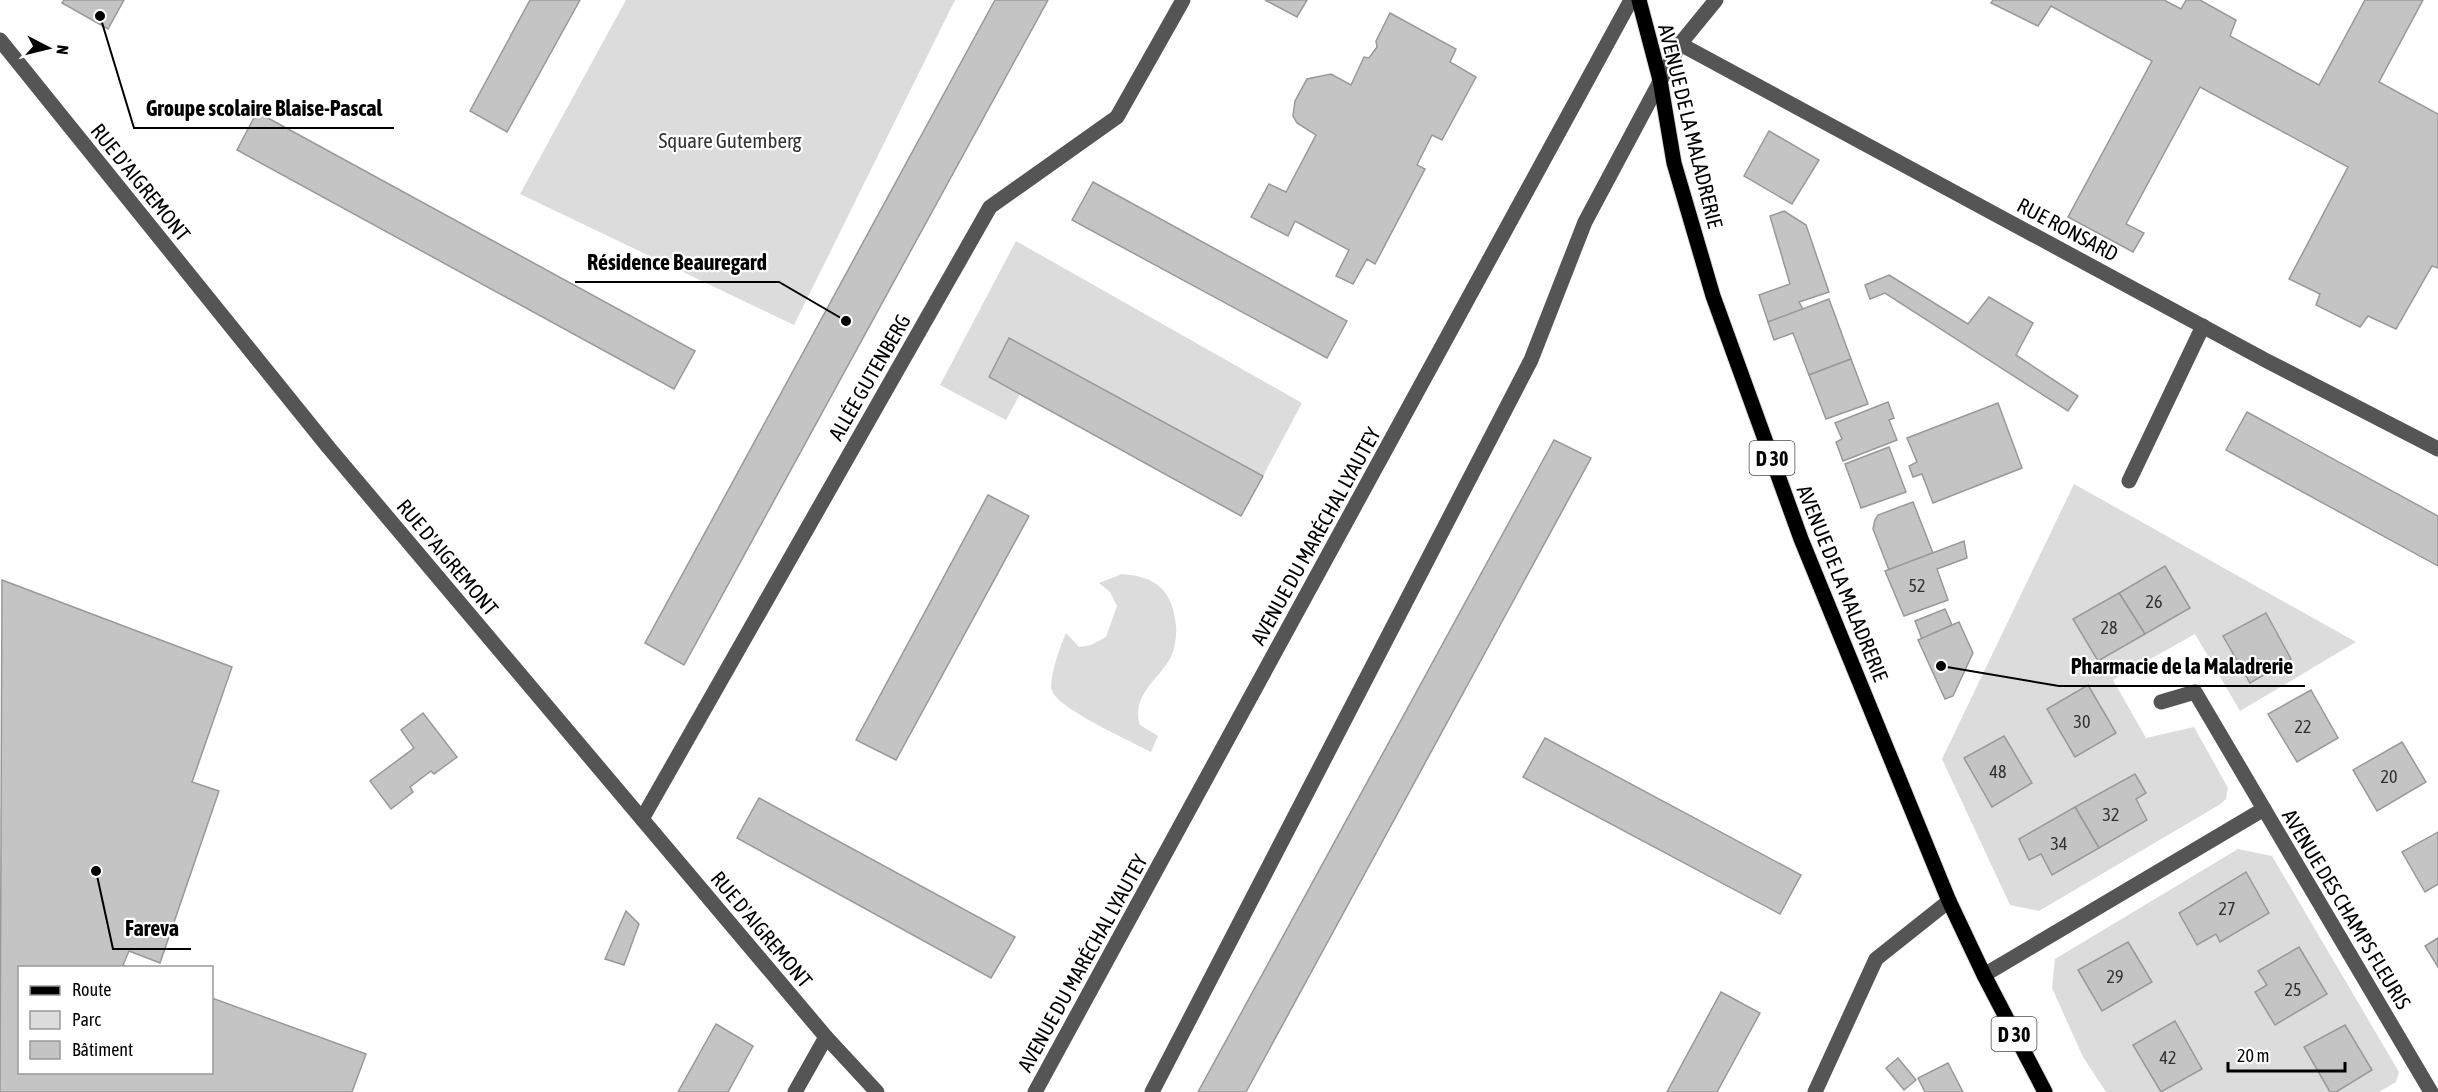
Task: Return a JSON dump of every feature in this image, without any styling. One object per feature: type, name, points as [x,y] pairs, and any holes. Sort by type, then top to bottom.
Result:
[{"type":"main road","name":"AVENUE DE LA MALADRERIE","points":[[1639,0],[1660,80],[1674,163],[1713,296],[1801,539],[1949,901],[1984,975],[2045,1092]]},
{"type":"street","name":"ALLÉE GUTENBERG","points":[[642,819],[990,207],[1117,117],[1183,0]]},
{"type":"street","name":"AVENUE DU MARÉCHAL LYAUTEY","points":[[1035,1092],[1631,0]]},
{"type":"street","points":[[1152,1092],[1531,360],[1585,222],[1680,44],[1716,0]]},
{"type":"street","name":"RUE D'AIGREMONT","points":[[0,39],[329,448],[826,1037],[877,1092]]},
{"type":"street","name":"RUE RONSARD","points":[[1680,44],[2203,326],[2438,448]]},
{"type":"street","points":[[2129,481],[2203,326]]},
{"type":"street","name":"AVENUE DES CHAMPS FLEURIS","points":[[2160,702],[2195,692],[2431,1092]]},
{"type":"street","name":"AVENUE DES CHAMPS FLEURIS","points":[[1984,975],[2264,809]]},
{"type":"street","points":[[1815,1092],[1876,959],[1949,901]]},
{"type":"street","points":[[795,1092],[826,1037]]},
{"type":"green space","name":"Square Gutemberg","points":[[626,0],[955,0],[794,325],[520,194]]},
{"type":"green space","points":[[1016,241],[1302,403],[1263,476],[1009,339],[989,376],[1020,394],[1006,420],[940,385]]},
{"type":"green space","points":[[2074,484],[2356,642],[2240,711],[2195,634],[2113,680],[2146,738],[2194,727],[2228,788],[2226,799],[2039,911],[2010,905],[1942,759]],"holes":[[[2165,566],[2190,608],[2098,661],[2074,619]],[[2265,613],[2291,659],[2250,683],[2223,636]],[[2004,736],[2031,783],[1992,806],[1965,758]],[[2135,774],[2146,793],[2136,799],[2147,820],[2052,875],[2041,854],[2029,860],[2019,839]]]},
{"type":"green space","points":[[1122,574],[1145,578],[1161,588],[1171,603],[1176,625],[1171,657],[1147,688],[1139,705],[1140,725],[1158,736],[1151,752],[1068,707],[1058,699],[1051,686],[1058,653],[1066,633],[1079,647],[1091,645],[1106,637],[1117,606],[1110,592],[1099,583]]},
{"type":"green space","points":[[2238,849],[2272,856],[2399,1072],[2396,1082],[2379,1092],[2336,1092],[2372,1070],[2345,1025],[2304,1047],[2330,1092],[2163,1092],[2202,1069],[2174,1022],[2133,1045],[2161,1092],[2106,1092],[2083,1057],[2052,988],[2055,959]],"holes":[[[2245,872],[2269,913],[2220,941],[2216,934],[2197,945],[2179,913]],[[2127,942],[2152,982],[2102,1011],[2079,970]],[[2299,947],[2327,994],[2275,1025],[2255,993],[2267,985],[2259,971]]]},
{"type":"building","points":[[64,0],[124,0],[108,29],[62,3]]},
{"type":"building","points":[[530,0],[580,0],[507,132],[470,111]]},
{"type":"building","points":[[995,0],[1048,0],[684,665],[645,643]]},
{"type":"building","points":[[1265,0],[1307,0],[1297,17]]},
{"type":"building","points":[[1993,0],[2164,0],[2181,9],[2186,0],[2200,0],[2236,20],[2230,36],[2319,85],[2365,0],[2423,0],[2379,82],[2438,114],[2438,268],[2432,266],[2396,329],[2368,316],[2360,327],[2316,305],[2320,294],[2289,279],[2348,167],[2200,87],[2126,224],[2144,233],[2133,252],[2068,217],[2152,61],[2051,6],[2038,26],[1991,3]]},
{"type":"building","points":[[1390,13],[1456,49],[1450,62],[1476,77],[1442,140],[1432,135],[1417,165],[1425,169],[1375,264],[1367,259],[1353,284],[1336,276],[1349,250],[1295,221],[1288,236],[1251,217],[1269,184],[1286,192],[1316,135],[1297,123],[1293,116],[1295,101],[1307,79],[1331,74],[1351,85],[1364,57],[1369,58],[1377,47],[1376,41]]},
{"type":"building","points":[[257,112],[695,351],[674,389],[237,150]]},
{"type":"building","points":[[1769,131],[1819,160],[1792,204],[1744,176]]},
{"type":"building","points":[[1093,182],[1347,321],[1327,358],[1072,220]]},
{"type":"building","points":[[1784,211],[1806,225],[1829,292],[1799,302],[1803,309],[1768,322],[1759,295],[1790,284],[1770,216]]},
{"type":"building","points":[[1889,275],[1968,324],[1989,297],[2033,323],[2016,355],[2078,396],[2068,411],[1885,293],[1870,299],[1865,285]]},
{"type":"building","points":[[1829,299],[1851,359],[1809,375],[1793,333],[1774,340],[1768,322]]},
{"type":"building","points":[[1009,338],[1263,476],[1241,516],[989,377]]},
{"type":"building","points":[[1851,359],[1868,404],[1826,419],[1809,375]]},
{"type":"building","points":[[1888,402],[1894,418],[1889,420],[1897,440],[1843,461],[1836,442],[1842,439],[1835,423]]},
{"type":"building","points":[[1998,403],[2022,468],[1933,503],[1922,474],[1913,477],[1909,466],[1917,462],[1907,438]]},
{"type":"building","points":[[2247,412],[2438,516],[2438,566],[2226,450]]},
{"type":"building","points":[[1554,440],[1591,458],[1246,1092],[1198,1092]]},
{"type":"building","points":[[1889,447],[1906,492],[1861,508],[1845,464]]},
{"type":"building","points":[[988,495],[1029,516],[896,760],[856,740]]},
{"type":"building","points":[[1913,502],[1933,553],[1889,570],[1873,529],[1875,520],[1878,515]]},
{"type":"building","points":[[1964,541],[1967,558],[1937,569],[1948,600],[1904,616],[1885,571]]},
{"type":"building","points":[[2165,566],[2190,608],[2145,634],[2119,593]]},
{"type":"building","points":[[2,580],[232,667],[192,782],[219,791],[160,963],[129,951],[123,965],[125,966],[18,966],[18,1074],[213,1074],[213,998],[366,1054],[352,1092],[0,1092]]},
{"type":"building","points":[[2119,593],[2145,634],[2098,661],[2073,619]]},
{"type":"building","points":[[1945,609],[1952,625],[1922,639],[1915,621]]},
{"type":"building","points":[[2266,613],[2291,659],[2250,683],[2223,636]]},
{"type":"building","points":[[1959,622],[1973,653],[1953,696],[1945,699],[1918,640]]},
{"type":"building","points":[[2088,685],[2116,733],[2075,757],[2047,709]]},
{"type":"building","points":[[2311,690],[2338,738],[2297,762],[2268,714]]},
{"type":"building","points":[[423,713],[457,757],[434,774],[431,771],[410,787],[413,792],[391,809],[370,781],[414,748],[401,730]]},
{"type":"building","points":[[2004,736],[2032,783],[1992,807],[1964,758]]},
{"type":"building","points":[[1545,738],[1801,875],[1780,914],[1523,777]]},
{"type":"building","points":[[2402,742],[2426,782],[2377,811],[2353,770]]},
{"type":"building","points":[[2135,774],[2146,793],[2136,799],[2147,820],[2099,848],[2075,807]]},
{"type":"building","points":[[759,798],[1015,937],[991,978],[737,838]]},
{"type":"building","points":[[2075,807],[2099,848],[2052,875],[2041,854],[2029,860],[2019,839]]},
{"type":"building","points":[[2438,832],[2438,884],[2425,892],[2402,852]]},
{"type":"building","points":[[2246,872],[2269,913],[2220,942],[2216,934],[2197,945],[2179,913]]},
{"type":"building","points":[[626,911],[639,924],[624,965],[605,959]]},
{"type":"building","points":[[2438,938],[2438,967],[2425,946]]},
{"type":"building","points":[[2128,942],[2152,982],[2102,1011],[2078,970]]},
{"type":"building","points":[[2299,947],[2327,994],[2275,1025],[2255,992],[2267,985],[2258,971]]},
{"type":"building","points":[[1721,992],[1760,1013],[1717,1092],[1667,1092]]},
{"type":"building","points":[[2175,1021],[2202,1069],[2161,1092],[2133,1045]]},
{"type":"building","points":[[716,1024],[753,1046],[728,1092],[678,1092]]},
{"type":"building","points":[[2345,1025],[2372,1070],[2336,1092],[2330,1092],[2304,1047]]},
{"type":"building","points":[[1898,1058],[1916,1080],[1904,1090],[1886,1068]]},
{"type":"building","points":[[1948,1063],[1963,1092],[1925,1092],[1918,1078]]},
{"type":"place","name":"Groupe scolaire Blaise-Pascal","points":[[100,16]]},
{"type":"place","name":"Résidence Beauregard","points":[[846,321]]},
{"type":"place","name":"Pharmacie de la Maladrerie","points":[[1941,666]]},
{"type":"place","name":"Fareva","points":[[96,871]]}]
